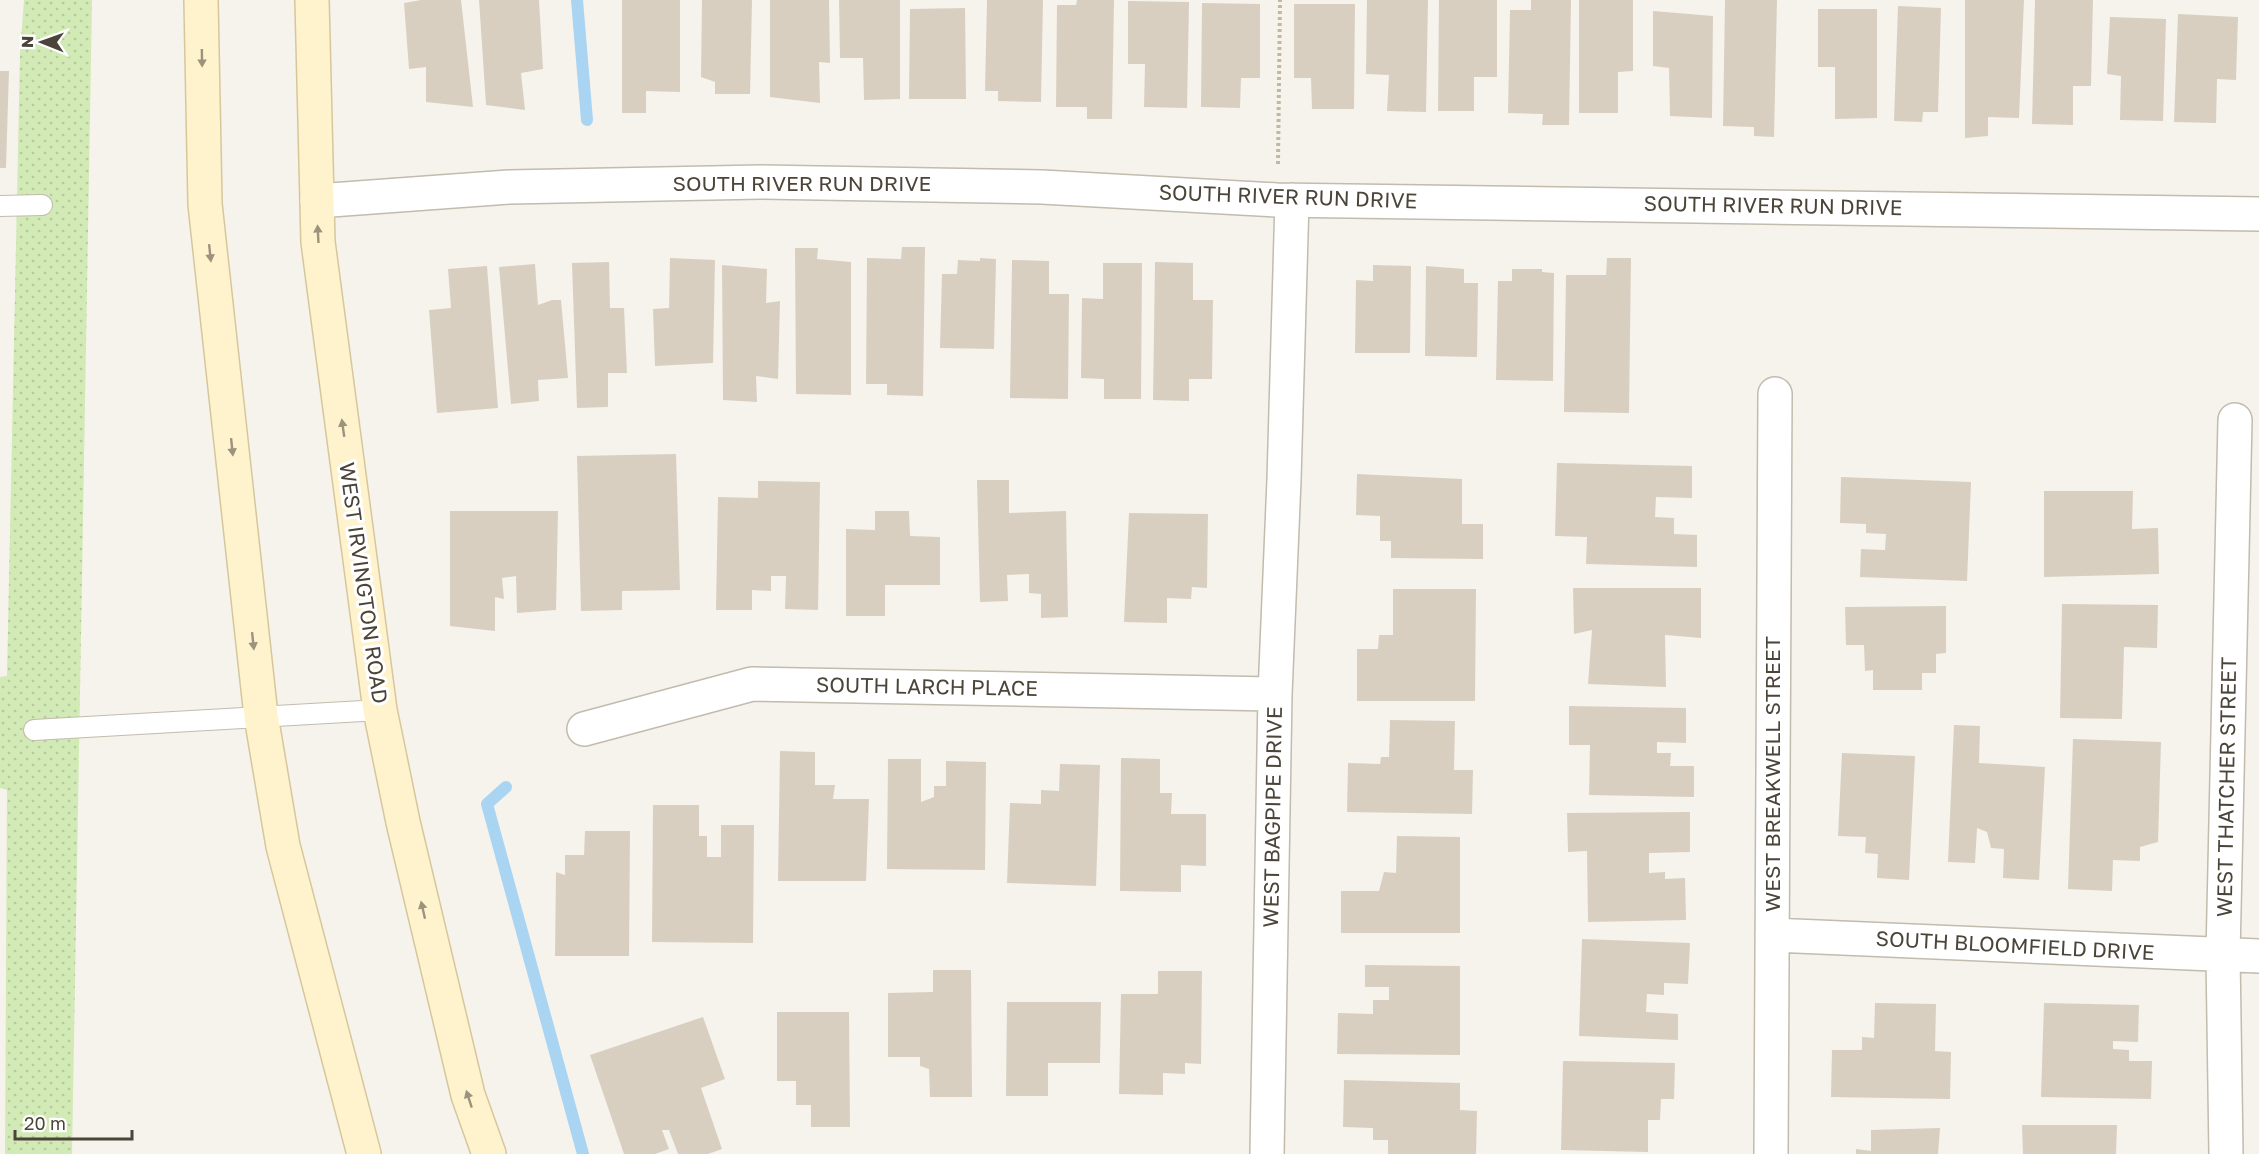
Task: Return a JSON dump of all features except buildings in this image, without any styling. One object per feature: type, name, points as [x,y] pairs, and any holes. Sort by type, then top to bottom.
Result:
[{"type":"main road","points":[[201,0],[205,204],[261,716],[283,846],[364,1154]]},
{"type":"main road","name":"WEST IRVINGTON ROAD","points":[[312,0],[318,242],[380,710],[403,822],[468,1095],[489,1154]]},
{"type":"street","name":"SOUTH RIVER RUN DRIVE","points":[[317,201],[509,187],[761,182],[1042,187],[1284,200],[2259,214]]},
{"type":"street","name":"WEST BAGPIPE DRIVE","points":[[1267,1154],[1275,694],[1284,480],[1284,200]]},
{"type":"street","name":"WEST BREAKWELL STREET","points":[[1771,1154],[1775,394]]},
{"type":"street","name":"WEST THATCHER STREET","points":[[2226,1154],[2223,955],[2235,420]]},
{"type":"street","name":"SOUTH LARCH PLACE","points":[[584,729],[752,684],[1275,694]]},
{"type":"street","name":"SOUTH BLOOMFIELD DRIVE","points":[[1772,935],[2259,956]]},
{"type":"lane","points":[[0,206],[42,205]]},
{"type":"lane","points":[[34,730],[380,710]]},
{"type":"path","points":[[1280,0],[1284,200]]},
{"type":"green space","points":[[24,0],[92,0],[72,1154],[5,1154],[7,790],[0,788],[0,677],[7,676],[20,53]]},
{"type":"waterway","points":[[577,0],[587,120]]},
{"type":"waterway","points":[[506,787],[487,804],[583,1154]]}]
